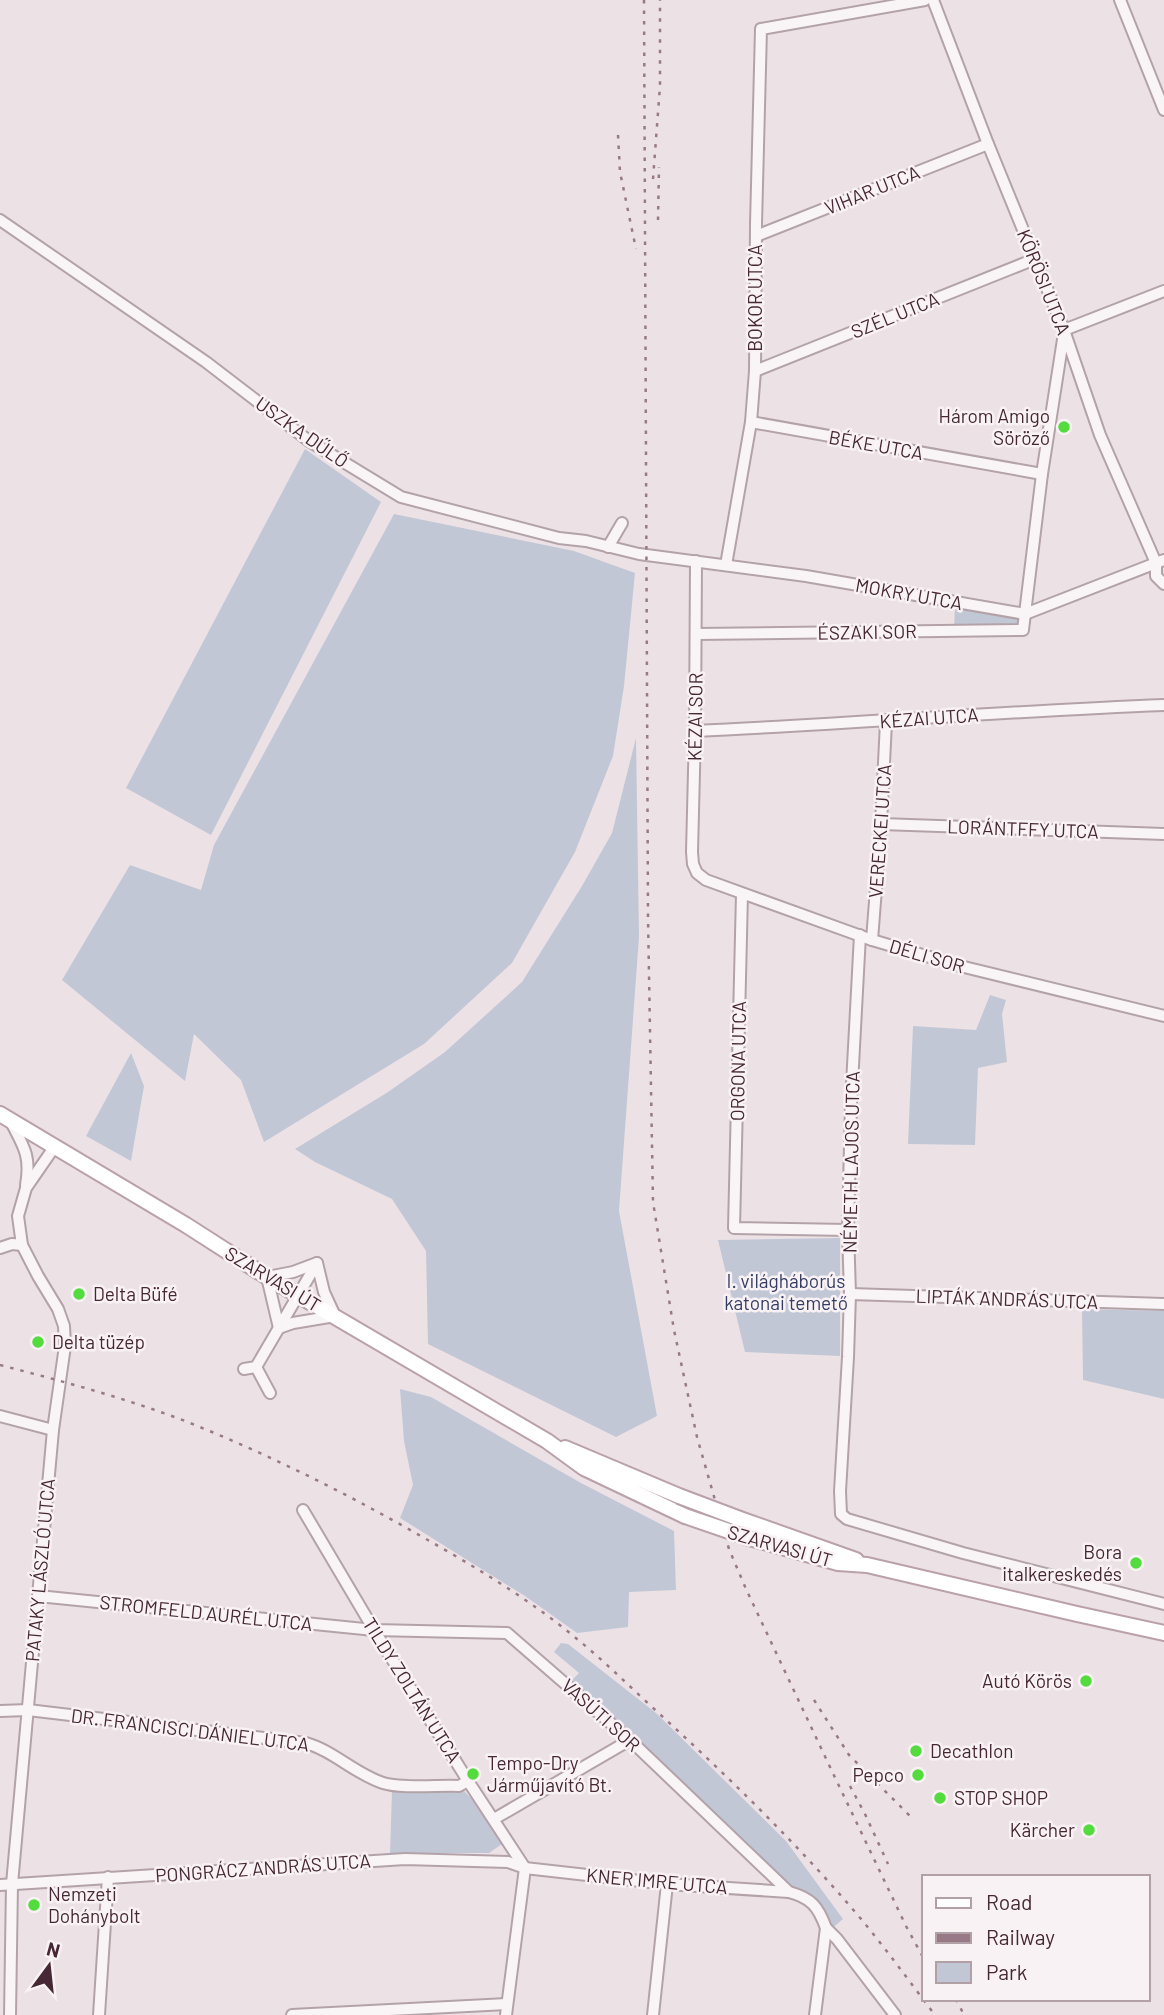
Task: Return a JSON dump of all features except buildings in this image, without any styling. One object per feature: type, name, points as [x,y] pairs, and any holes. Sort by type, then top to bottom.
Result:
[{"type":"main road","name":"SZARVASI ÚT","points":[[6,1118],[186,1225],[267,1277],[547,1441],[584,1468],[685,1516],[746,1537],[838,1563],[867,1565],[1164,1633]]},
{"type":"main road","name":"SZARVASI ÚT","points":[[547,1441],[740,1520],[840,1553],[867,1565]]},
{"type":"street","name":"BOKOR UTCA","points":[[726,565],[751,422],[755,371],[761,29],[925,0]]},
{"type":"street","name":"KÖRÖSI UTCA","points":[[933,0],[1064,330],[1100,435],[1160,561]]},
{"type":"street","points":[[1120,0],[1164,110]]},
{"type":"street","name":"VIHAR UTCA","points":[[756,236],[988,144]]},
{"type":"street","name":"USZKA DŰLŐ","points":[[0,220],[206,362],[309,441],[401,497],[559,538],[645,554]]},
{"type":"street","name":"SZÉL UTCA","points":[[755,371],[1035,259]]},
{"type":"street","points":[[1160,561],[1025,614],[1042,474],[1064,330],[1164,291]]},
{"type":"street","name":"BÉKE UTCA","points":[[751,422],[1042,474]]},
{"type":"street","points":[[608,547],[622,523]]},
{"type":"street","name":"MOKRY UTCA","points":[[645,554],[806,576],[1025,614]]},
{"type":"street","name":"KÉZAI SOR","points":[[696,561],[692,852],[697,873]]},
{"type":"street","points":[[1160,561],[1156,576],[1164,584]]},
{"type":"street","name":"ÉSZAKI SOR","points":[[696,634],[1023,630],[1025,614]]},
{"type":"street","name":"KÉZAI UTCA","points":[[695,731],[1164,705]]},
{"type":"street","name":"VERECKEI UTCA","points":[[872,940],[886,722]]},
{"type":"street","name":"LORÁNTFFY UTCA","points":[[881,824],[1164,834]]},
{"type":"street","name":"DÉLI SOR","points":[[697,873],[706,880],[742,894],[872,940],[960,966],[1164,1016]]},
{"type":"street","name":"ORGONA UTCA","points":[[742,894],[734,1227],[848,1230]]},
{"type":"street","name":"NÉMETH LAJOS UTCA","points":[[860,935],[851,1103],[848,1230],[850,1294],[839,1491],[841,1514],[847,1519],[963,1553],[1164,1604]]},
{"type":"street","points":[[6,1118],[28,1159],[26,1188]]},
{"type":"street","name":"PATAKY LÁSZLÓ UTCA","points":[[10,2015],[6,1884],[28,1710],[53,1430],[65,1346],[64,1326],[58,1309],[22,1245],[18,1216],[26,1188],[55,1146]]},
{"type":"street","points":[[0,1248],[12,1244],[22,1245]]},
{"type":"street","points":[[279,1328],[267,1277],[293,1272],[318,1261]]},
{"type":"street","points":[[257,1367],[318,1261]]},
{"type":"street","points":[[279,1328],[335,1316],[324,1292],[318,1261]]},
{"type":"street","name":"LIPTÁK ANDRÁS UTCA","points":[[850,1294],[1164,1304]]},
{"type":"street","points":[[244,1369],[257,1367]]},
{"type":"street","points":[[257,1367],[270,1393]]},
{"type":"street","points":[[0,1416],[53,1430]]},
{"type":"street","name":"TILDY ZOLTÁN UTCA","points":[[303,1510],[374,1630],[525,1868]]},
{"type":"street","name":"STROMFELD AURÉL UTCA","points":[[38,1596],[374,1630]]},
{"type":"street","name":"VASÚTI SOR","points":[[374,1630],[507,1633],[631,1740],[789,1892],[806,1897],[822,1917],[826,1928],[895,2015]]},
{"type":"street","name":"DR. FRANCISCI DÁNIEL UTCA","points":[[0,1711],[28,1710],[306,1743],[320,1747],[373,1778],[392,1785],[459,1786],[468,1781]]},
{"type":"street","points":[[494,1819],[631,1740]]},
{"type":"street","name":"PONGRÁCZ ANDRÁS UTCA","points":[[6,1884],[405,1859],[508,1862],[525,1868]]},
{"type":"street","points":[[292,2015],[506,2009],[525,1868]]},
{"type":"street","name":"KNER IMRE UTCA","points":[[525,1868],[667,1884],[789,1892]]},
{"type":"street","points":[[99,2015],[108,1877]]},
{"type":"street","points":[[653,2015],[667,1884]]},
{"type":"street","points":[[815,2015],[826,1928]]},
{"type":"green space","points":[[305,449],[381,502],[211,835],[126,788]]},
{"type":"green space","points":[[394,514],[574,551],[635,573],[624,686],[613,756],[575,852],[512,963],[424,1044],[264,1142],[241,1080],[194,1034],[185,1081],[62,980],[130,865],[201,890],[214,845]]},
{"type":"green space","points":[[955,607],[1022,617],[1021,621],[1013,626],[954,628]]},
{"type":"green space","points":[[636,738],[639,937],[619,1211],[657,1416],[616,1437],[428,1344],[426,1251],[392,1199],[315,1162],[295,1149],[388,1092],[445,1052],[522,982],[612,833]]},
{"type":"green space","points":[[990,995],[1006,1000],[1002,1014],[1007,1062],[978,1068],[975,1145],[908,1144],[913,1026],[976,1030]]},
{"type":"green space","points":[[131,1053],[144,1086],[131,1161],[86,1136]]},
{"type":"green space","name":"I. világháborús katonai temető","points":[[840,1238],[840,1356],[745,1352],[718,1240]]},
{"type":"green space","points":[[1082,1309],[1164,1311],[1164,1399],[1083,1380]]},
{"type":"green space","points":[[400,1389],[431,1397],[581,1483],[674,1531],[676,1590],[629,1592],[628,1627],[577,1633],[525,1596],[400,1518],[413,1485],[404,1441]]},
{"type":"green space","points":[[561,1643],[568,1644],[656,1713],[786,1841],[843,1919],[830,1930],[639,1740],[570,1682],[579,1673],[554,1652]]},
{"type":"green space","points":[[463,1790],[473,1800],[502,1844],[489,1853],[390,1853],[392,1791]]},
{"type":"railway","points":[[644,0],[648,917],[653,1202],[674,1330],[697,1437],[729,1549],[830,1767],[922,1955]]},
{"type":"railway","points":[[653,179],[660,86],[660,0]]},
{"type":"railway","points":[[618,135],[620,172],[636,249]]},
{"type":"railway","points":[[658,220],[659,167]]},
{"type":"railway","points":[[0,1365],[140,1405],[247,1447],[397,1522],[523,1598],[596,1655],[757,1806],[856,1913],[922,1998]]},
{"type":"railway","points":[[814,1700],[849,1755],[914,1820]]},
{"type":"railway","points":[[850,1786],[888,1864]]},
{"type":"railway","points":[[924,2001],[935,2015]]},
{"type":"railway","points":[[957,2001],[964,2015]]},
{"type":"place","name":"Három Amigo Söröző","points":[[1064,427]]},
{"type":"place","name":"Delta Büfé","points":[[79,1294]]},
{"type":"place","name":"Delta tüzép","points":[[38,1342]]},
{"type":"place","name":"Bora italkereskedés","points":[[1136,1563]]},
{"type":"place","name":"Autó Körös","points":[[1086,1681]]},
{"type":"place","name":"Decathlon","points":[[916,1751]]},
{"type":"place","name":"Tempo-Dry Járműjavító Bt.","points":[[473,1774]]},
{"type":"place","name":"Pepco","points":[[918,1775]]},
{"type":"place","name":"STOP SHOP","points":[[940,1798]]},
{"type":"place","name":"Kärcher","points":[[1089,1830]]},
{"type":"place","name":"Nemzeti Dohánybolt","points":[[34,1905]]}]
